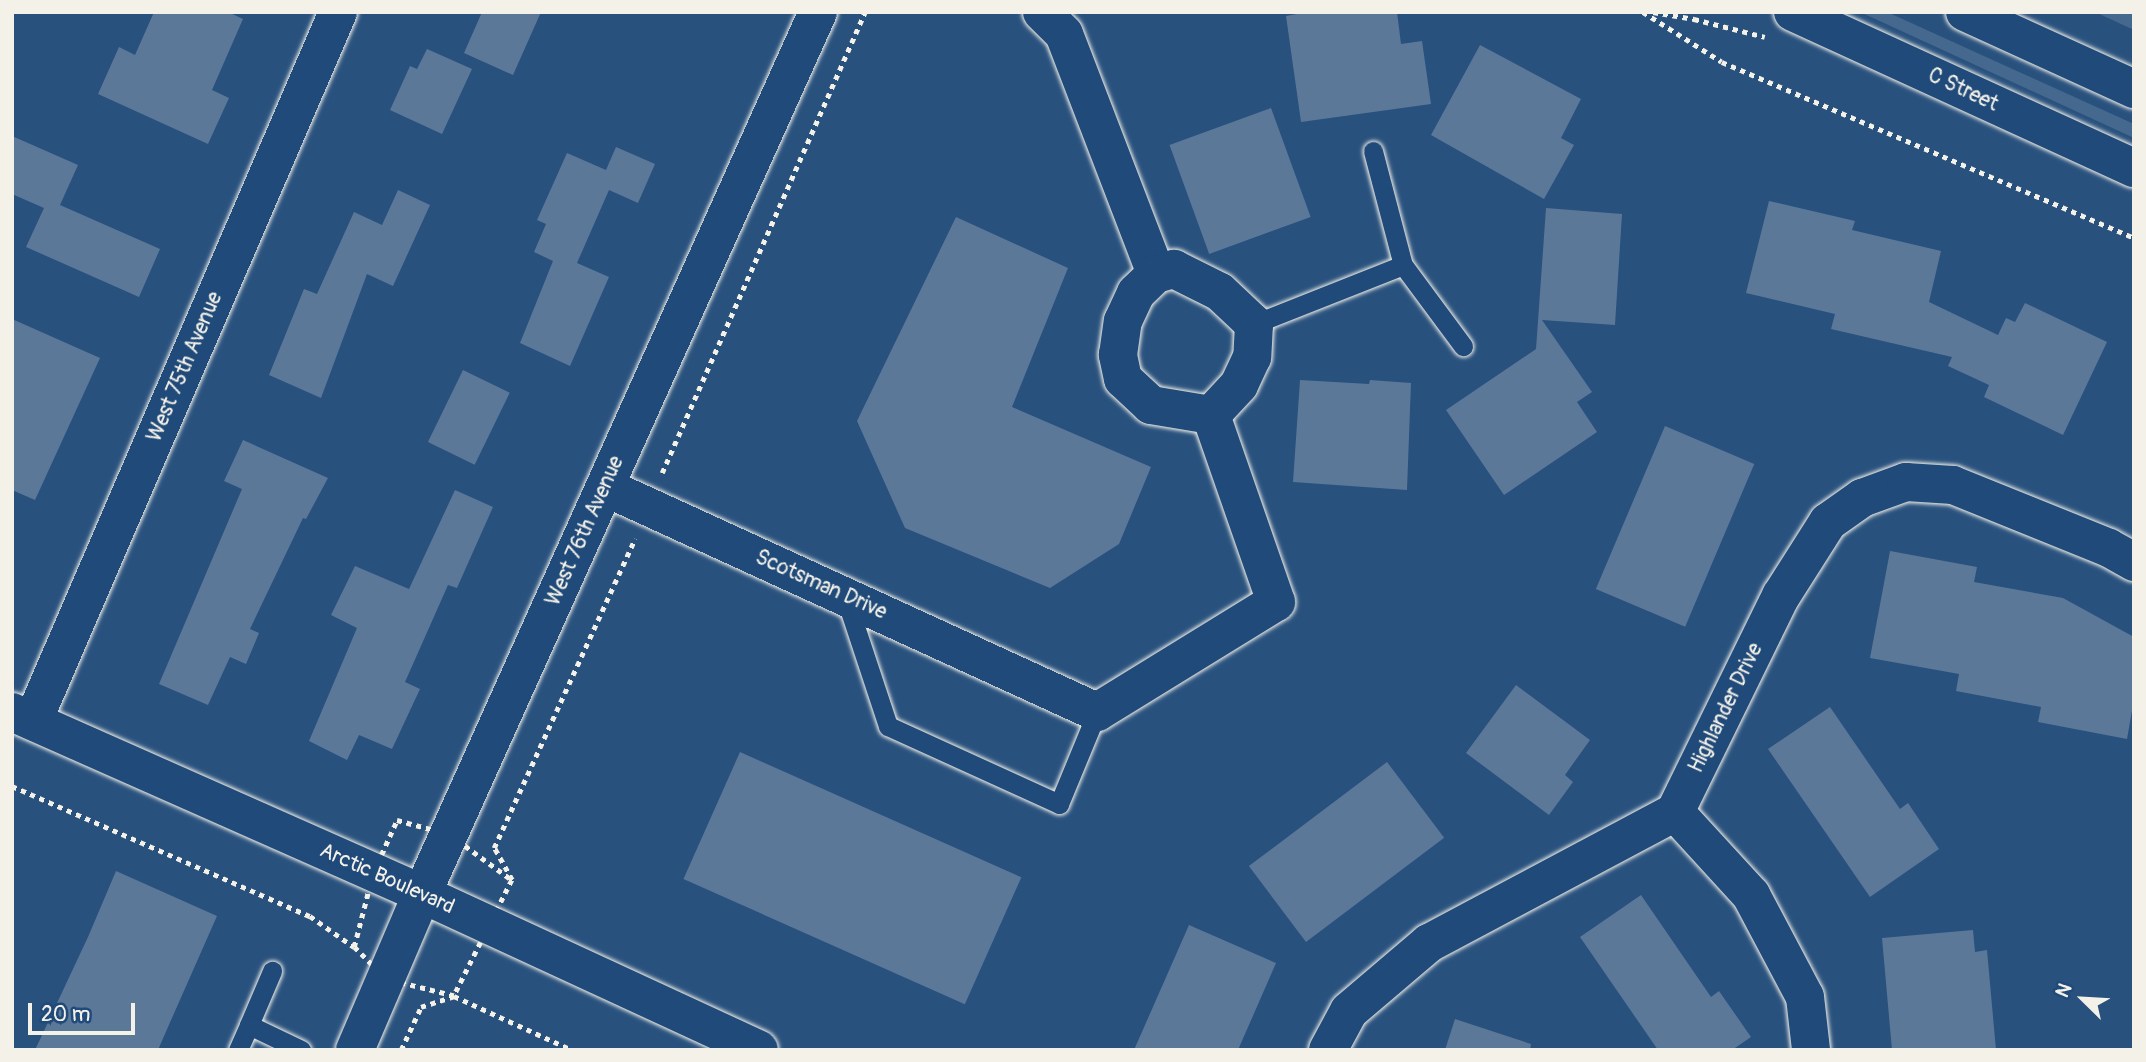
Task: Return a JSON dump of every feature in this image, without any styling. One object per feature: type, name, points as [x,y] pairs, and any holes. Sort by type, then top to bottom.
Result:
[{"type":"street","name":"West 75th Avenue","points":[[22,717],[338,12]]},
{"type":"street","name":"West 76th Avenue","points":[[355,1050],[422,894],[818,12]]},
{"type":"street","points":[[1042,12],[1064,34],[1156,274]]},
{"type":"street","name":"C Street","points":[[1793,12],[2134,168]]},
{"type":"street","points":[[1965,12],[2134,89]]},
{"type":"street","points":[[1174,269],[1195,278],[1220,292],[1254,324],[1252,356],[1244,376],[1211,415],[1151,405],[1123,379],[1118,355],[1123,321],[1136,293],[1156,274],[1174,269]]},
{"type":"street","points":[[1097,712],[1276,602],[1211,415]]},
{"type":"street","name":"Highlander Drive","points":[[1675,812],[1781,596],[1828,522],[1862,498],[1906,482],[1953,485],[2109,548],[2134,562]]},
{"type":"street","name":"Scotsman Drive","points":[[605,487],[1038,682],[1097,712]]},
{"type":"street","name":"Arctic Boulevard","points":[[22,717],[422,894],[759,1050]]},
{"type":"street","points":[[1328,1050],[1349,1011],[1429,943],[1675,812],[1751,895],[1805,997],[1811,1050]]},
{"type":"lane","points":[[1373,151],[1403,265],[1463,346]]},
{"type":"lane","points":[[1254,324],[1403,265]]},
{"type":"lane","points":[[845,595],[888,726],[1059,804],[1097,712]]},
{"type":"lane","points":[[238,1050],[272,971]]},
{"type":"lane","points":[[249,1025],[301,1050]]},
{"type":"path","points":[[512,880],[495,848],[649,506],[865,12]]},
{"type":"path","points":[[1643,12],[1722,62],[2134,238]]},
{"type":"path","points":[[12,786],[310,916],[354,947]]},
{"type":"path","points":[[401,1050],[421,1007],[454,996],[572,1050]]},
{"type":"shaded area","points":[[1860,12],[1887,12],[2134,124],[2134,138]]},
{"type":"shaded area","points":[[2095,12],[2134,12],[2134,30]]},
{"type":"building","points":[[154,12],[228,12],[243,19],[212,90],[229,98],[208,144],[98,94],[119,47],[135,55]]},
{"type":"building","points":[[482,12],[541,12],[513,75],[464,53]]},
{"type":"building","points":[[1308,12],[1397,12],[1401,44],[1422,41],[1431,104],[1301,122],[1286,16]]},
{"type":"building","points":[[1480,45],[1581,99],[1561,138],[1574,145],[1544,199],[1431,135]]},
{"type":"building","points":[[427,49],[472,69],[442,134],[390,110],[410,66],[417,69]]},
{"type":"building","points":[[1271,108],[1311,217],[1209,254],[1170,145]]},
{"type":"building","points":[[12,136],[78,165],[60,205],[160,249],[139,297],[26,247],[44,208],[12,194]]},
{"type":"building","points":[[616,147],[655,164],[638,203],[609,190],[577,263],[609,277],[570,366],[520,343],[553,261],[534,252],[546,224],[537,220],[567,153],[606,170]]},
{"type":"building","points":[[398,190],[430,205],[393,286],[367,274],[321,398],[269,375],[304,289],[317,294],[354,212],[382,225]]},
{"type":"building","points":[[1769,201],[1855,221],[1852,230],[1941,251],[1929,302],[1998,335],[2006,318],[2015,322],[2025,303],[2107,342],[2063,435],[1984,397],[1989,385],[1948,366],[1952,357],[1831,329],[1835,314],[1746,293]]},
{"type":"building","points":[[1546,208],[1622,214],[1615,325],[1542,320],[1592,392],[1577,402],[1597,432],[1504,495],[1446,410],[1536,349]]},
{"type":"building","points":[[956,217],[1068,268],[1012,407],[1151,467],[1119,544],[1050,588],[905,528],[857,421]]},
{"type":"building","points":[[12,319],[100,358],[35,500],[12,490]]},
{"type":"building","points":[[463,370],[510,393],[475,465],[428,442]]},
{"type":"building","points":[[1300,380],[1369,384],[1370,380],[1411,383],[1407,490],[1293,482]]},
{"type":"building","points":[[1665,426],[1754,464],[1685,627],[1596,589]]},
{"type":"building","points":[[243,440],[328,478],[306,519],[303,518],[250,629],[259,633],[246,664],[230,657],[208,705],[159,684],[242,489],[224,481]]},
{"type":"building","points":[[455,490],[493,507],[457,588],[448,585],[405,682],[420,689],[392,749],[359,735],[347,760],[309,741],[357,628],[331,615],[355,566],[409,589]]},
{"type":"building","points":[[1890,551],[1977,567],[1974,582],[2063,598],[2134,637],[2134,699],[2127,739],[2038,722],[2041,707],[1956,691],[1959,674],[1870,658]]},
{"type":"building","points":[[1516,685],[1590,740],[1565,775],[1573,782],[1549,815],[1466,753]]},
{"type":"building","points":[[1830,707],[1900,809],[1908,803],[1939,849],[1870,897],[1768,749]]},
{"type":"building","points":[[740,752],[1021,877],[965,1004],[683,879]]},
{"type":"building","points":[[1387,762],[1444,838],[1306,942],[1249,866]]},
{"type":"building","points":[[116,871],[217,916],[158,1050],[35,1050],[88,937]]},
{"type":"building","points":[[1641,895],[1711,997],[1719,991],[1751,1037],[1732,1050],[1658,1050],[1580,937]]},
{"type":"building","points":[[1189,925],[1276,963],[1238,1050],[1134,1050]]},
{"type":"building","points":[[1973,930],[1975,952],[1987,950],[1996,1050],[1892,1050],[1882,938]]},
{"type":"building","points":[[1455,1019],[1531,1044],[1530,1050],[1445,1050]]}]
